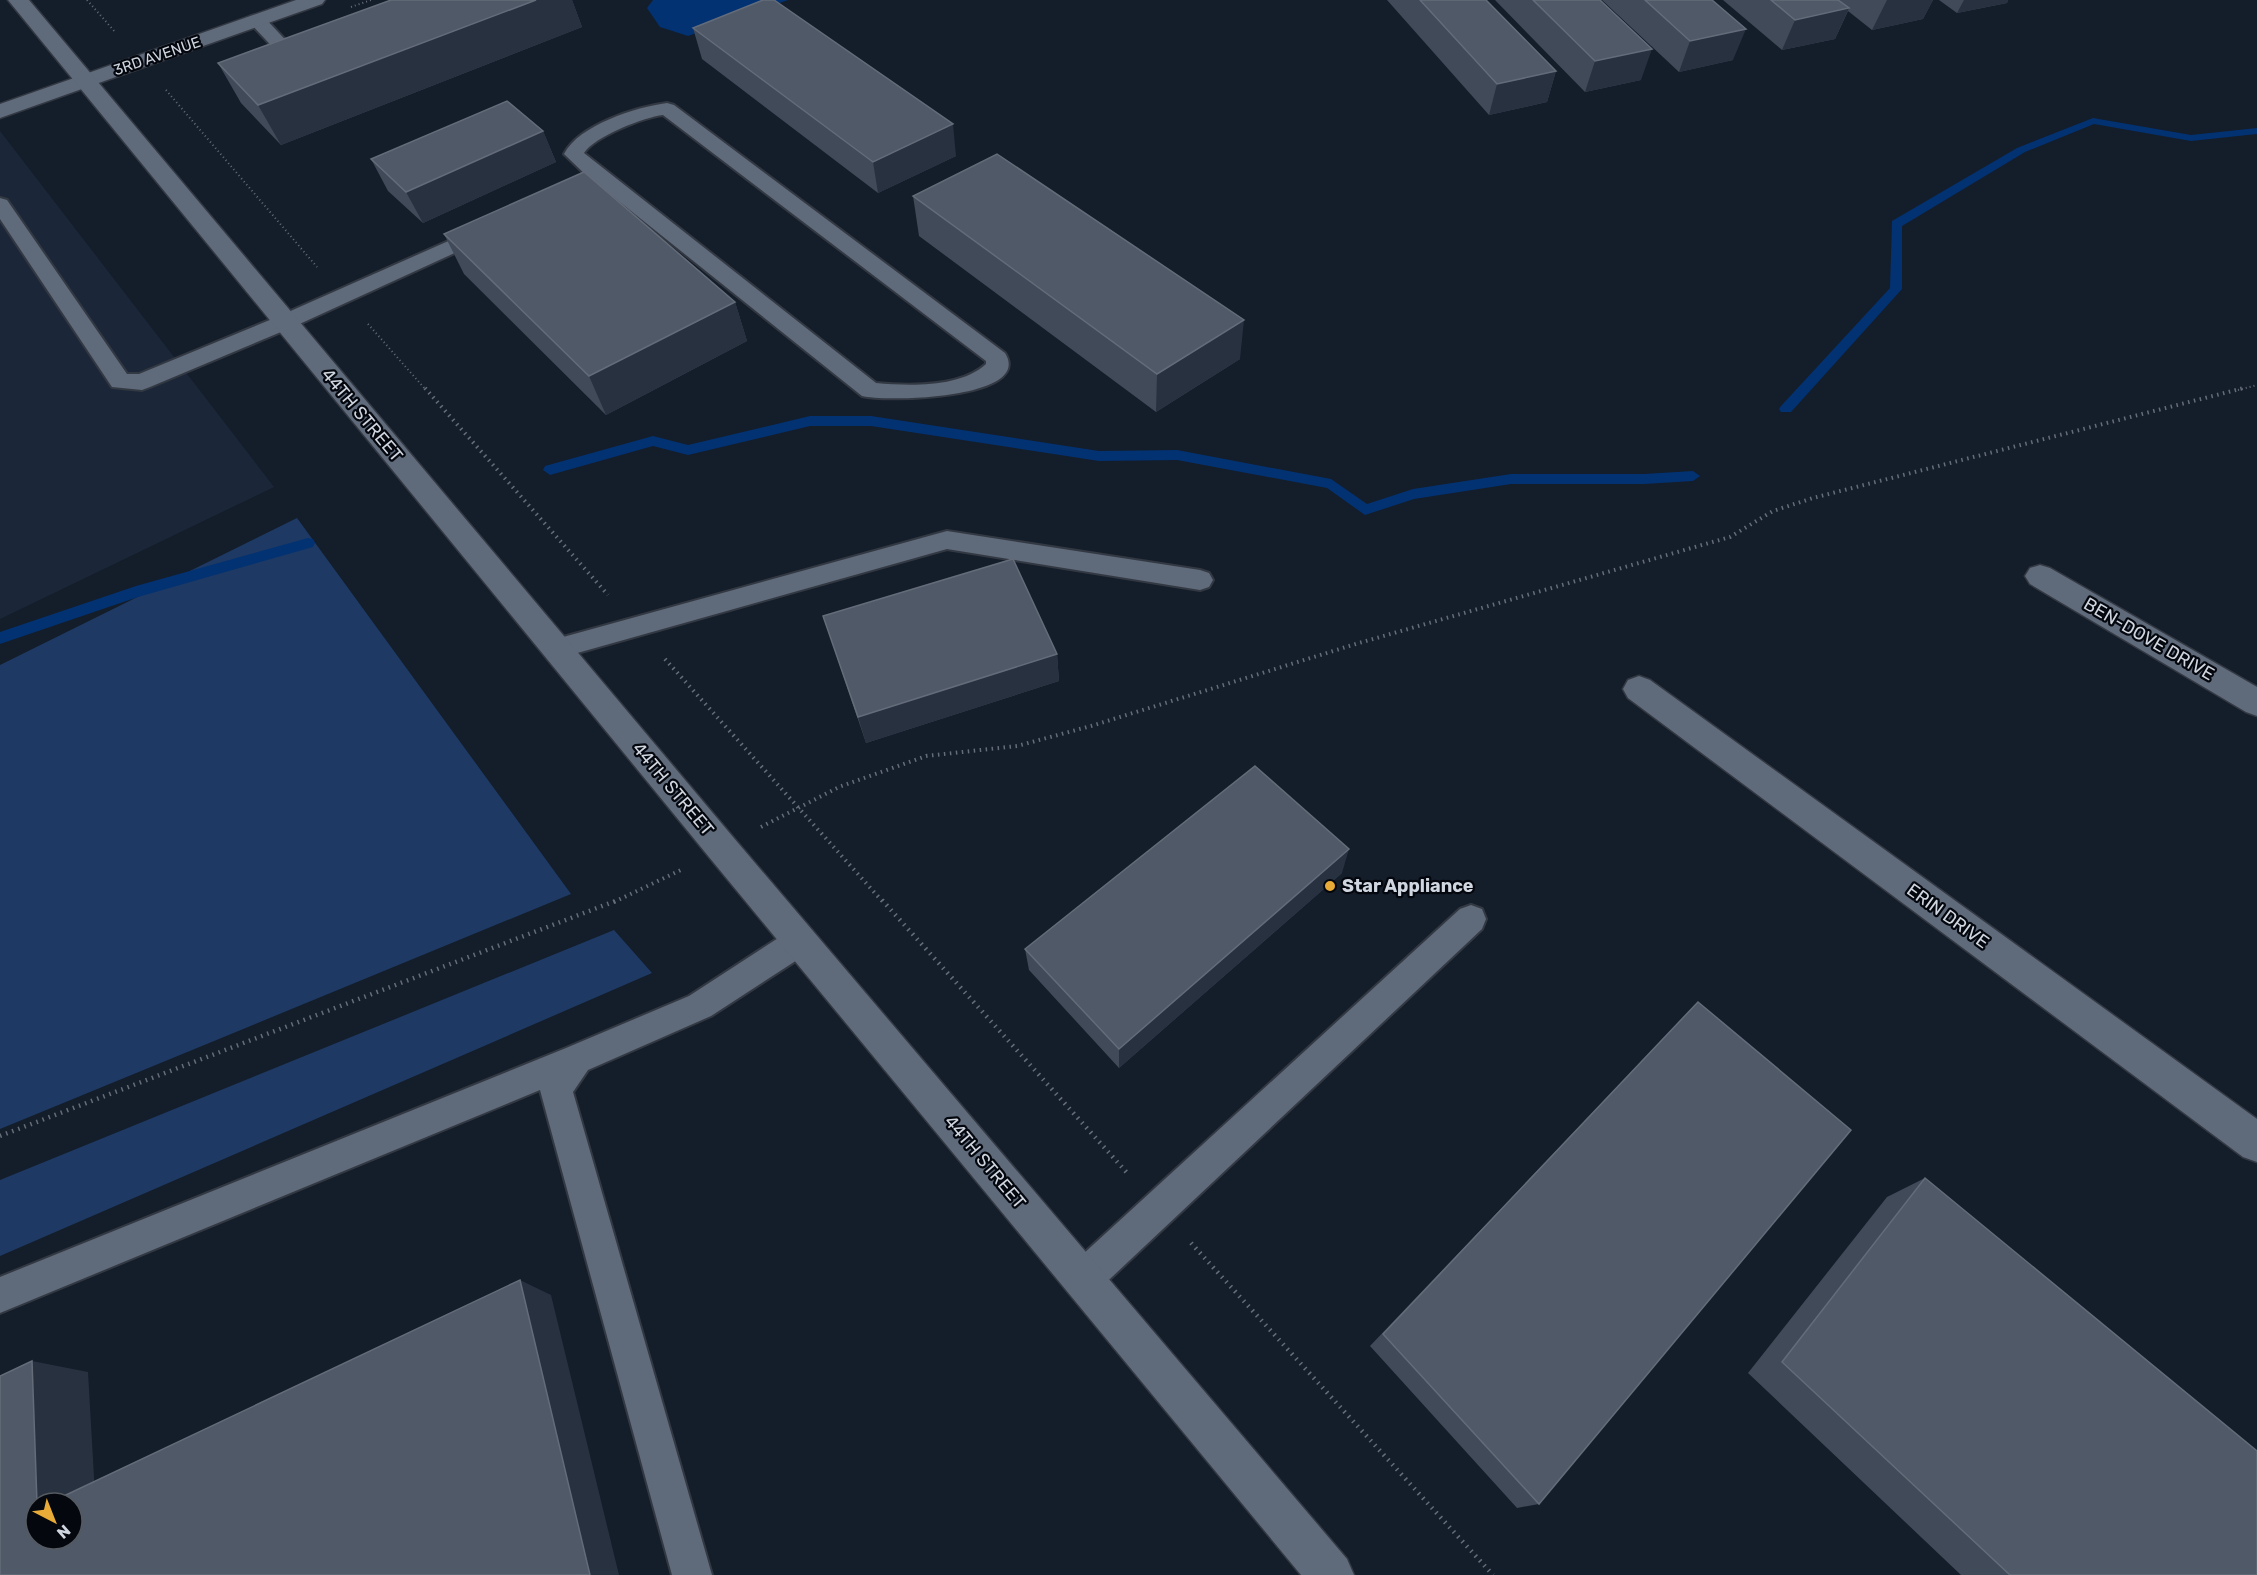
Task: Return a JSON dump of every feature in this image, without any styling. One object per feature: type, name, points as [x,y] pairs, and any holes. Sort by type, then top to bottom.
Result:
[{"type":"street","name":"44TH STREET","points":[[18,0],[556,649],[1331,1575]]},
{"type":"street","name":"3RD AVENUE","points":[[0,111],[315,0]]},
{"type":"street","name":"BEN-DOVE DRIVE","points":[[2040,576],[2257,703]]},
{"type":"street","name":"ERIN DRIVE","points":[[1640,689],[2257,1143]]},
{"type":"lane","points":[[257,20],[304,70],[315,66]]},
{"type":"lane","points":[[657,109],[667,109],[997,358],[997,366],[980,381],[955,387],[870,390],[603,179],[574,154],[578,146],[637,116],[657,109]]},
{"type":"lane","points":[[548,203],[603,179]]},
{"type":"lane","points":[[0,204],[120,382],[142,382],[285,322],[505,223]]},
{"type":"lane","points":[[556,649],[947,540],[1200,580]]},
{"type":"lane","points":[[1083,1279],[1472,919]]},
{"type":"lane","points":[[0,1295],[577,1059],[700,1006],[800,941]]},
{"type":"lane","points":[[577,1059],[556,1089],[692,1575]]},
{"type":"path","points":[[349,8],[371,0]]},
{"type":"path","points":[[164,87],[342,296],[798,808],[1493,1575]]},
{"type":"path","points":[[756,830],[839,787],[926,756],[1017,746],[1091,726],[1359,643],[1730,537],[1773,511],[1813,498],[2257,385]]},
{"type":"path","points":[[0,1136],[627,897],[686,867]]},
{"type":"shaded area","points":[[653,0],[788,0],[688,36],[660,27],[647,8]]},
{"type":"shaded area","points":[[0,131],[274,487],[0,619]]},
{"type":"shaded area","points":[[297,518],[571,894],[0,1129],[0,665]]},
{"type":"shaded area","points":[[614,930],[652,973],[0,1256],[0,1180]]},
{"type":"building","points":[[391,0],[536,0],[258,105],[218,63]]},
{"type":"building","points":[[763,0],[774,0],[953,124],[873,162],[693,28]]},
{"type":"building","points":[[1420,0],[1486,0],[1556,71],[1497,84]]},
{"type":"building","points":[[1533,0],[1600,0],[1652,49],[1595,61]]},
{"type":"building","points":[[1645,0],[1712,0],[1746,29],[1690,41]]},
{"type":"building","points":[[1771,0],[1838,0],[1849,8],[1795,20]]},
{"type":"building","points":[[507,101],[543,131],[406,192],[371,159]]},
{"type":"building","points":[[997,154],[1244,320],[1157,374],[913,196]]},
{"type":"building","points":[[584,172],[735,302],[589,376],[444,234]]},
{"type":"building","points":[[1013,559],[1057,654],[858,717],[823,616]]},
{"type":"building","points":[[1255,766],[1349,849],[1119,1049],[1025,949]]},
{"type":"building","points":[[1698,1002],[1851,1130],[1539,1504],[1383,1334]]},
{"type":"building","points":[[1925,1178],[2257,1451],[2257,1575],[2010,1575],[1782,1362]]},
{"type":"building","points":[[520,1280],[590,1575],[0,1575],[0,1376],[32,1361],[37,1491],[24,1491],[24,1551],[84,1551],[84,1491],[74,1491]]},
{"type":"waterway","points":[[1786,409],[1896,289],[1896,224],[2021,150],[2093,121],[2191,138],[2257,131]]},
{"type":"waterway","points":[[550,470],[653,441],[688,450],[810,421],[871,421],[1099,456],[1177,455],[1331,484],[1365,510],[1413,494],[1511,479],[1644,479],[1693,476]]},
{"type":"waterway","points":[[0,638],[136,592],[308,543]]},
{"type":"place","name":"Star Appliance","points":[[1330,886]]}]
